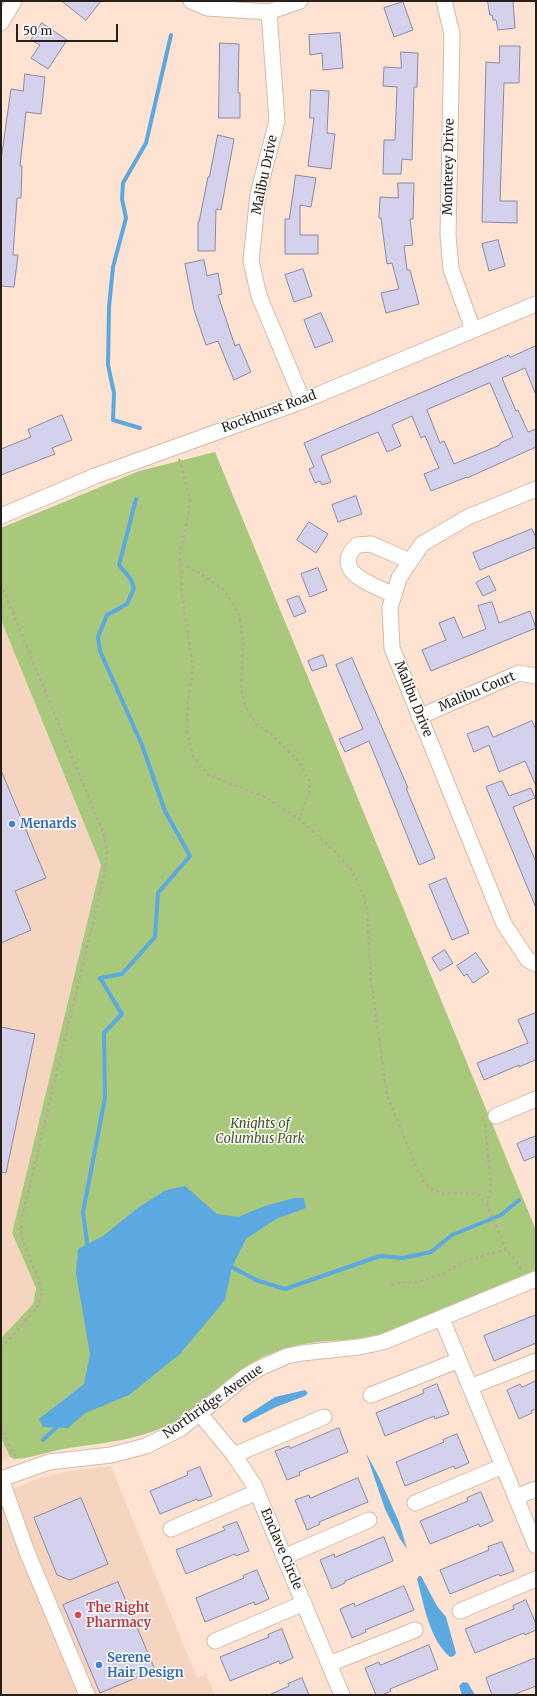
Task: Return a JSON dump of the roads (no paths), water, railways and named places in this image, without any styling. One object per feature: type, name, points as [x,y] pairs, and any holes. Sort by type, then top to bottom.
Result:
[{"type":"street","points":[[1,23],[14,1]]},
{"type":"street","points":[[191,1],[207,8],[269,12],[300,1]]},
{"type":"street","name":"Monterey Drive","points":[[444,1],[452,34],[448,235],[449,257],[454,282],[473,330]]},
{"type":"street","name":"Malibu Drive","points":[[269,12],[277,120],[258,194],[252,261],[259,296],[303,401]]},
{"type":"street","name":"Rockhurst Road","points":[[1,516],[95,476],[303,401],[536,304]]},
{"type":"street","name":"Malibu Drive","points":[[536,489],[468,517],[422,544],[399,578],[390,607],[392,648],[419,717],[504,924],[528,960],[536,964]]},
{"type":"street","points":[[394,595],[355,575],[350,570],[347,563],[348,556],[357,545],[371,544],[410,561]]},
{"type":"street","name":"Malibu Court","points":[[419,717],[519,673],[536,676]]},
{"type":"street","points":[[496,1116],[536,1099]]},
{"type":"street","name":"Northridge Avenue","points":[[1,1479],[49,1462],[111,1455],[146,1446],[180,1429],[246,1376],[274,1361],[302,1353],[359,1347],[383,1342],[532,1281]]},
{"type":"street","points":[[442,1319],[536,1546]]},
{"type":"street","points":[[371,1395],[459,1360]]},
{"type":"street","points":[[470,1387],[536,1361]]},
{"type":"street","name":"Enclave Circle","points":[[200,1414],[234,1455],[246,1472],[257,1492],[342,1695]]},
{"type":"street","points":[[234,1455],[324,1417]]},
{"type":"street","points":[[415,1503],[503,1466]]},
{"type":"street","points":[[1,1479],[27,1552],[87,1695]]},
{"type":"street","points":[[516,1497],[536,1489]]},
{"type":"street","points":[[171,1529],[257,1492]]},
{"type":"street","points":[[284,1557],[369,1520]]},
{"type":"street","points":[[460,1611],[536,1579]]},
{"type":"street","points":[[215,1641],[304,1604]]},
{"type":"street","points":[[329,1664],[415,1630]]},
{"type":"water","points":[[185,1186],[217,1214],[238,1217],[265,1206],[294,1198],[304,1198],[306,1208],[276,1219],[246,1239],[232,1267],[225,1300],[180,1354],[129,1395],[85,1413],[68,1428],[43,1427],[39,1419],[84,1384],[90,1354],[76,1273],[78,1249],[103,1236],[139,1207],[166,1190]]},
{"type":"water","points":[[305,1390],[308,1393],[305,1396],[276,1407],[245,1423],[242,1421],[243,1418],[275,1397]]},
{"type":"water","points":[[366,1453],[379,1477],[399,1522],[407,1549],[400,1539],[385,1509]]},
{"type":"water","points":[[421,1576],[437,1606],[446,1617],[456,1653],[454,1656],[450,1657],[443,1650],[432,1631],[417,1579]]},
{"type":"water","points":[[463,1682],[468,1683],[475,1695],[462,1695],[459,1686]]},
{"type":"waterway","points":[[140,428],[113,420],[114,393],[108,365],[109,307],[113,267],[126,218],[122,199],[123,183],[146,143],[171,35]]},
{"type":"waterway","points":[[88,1249],[83,1212],[105,1098],[104,1033],[122,1014],[100,978],[122,974],[155,937],[158,893],[190,856],[165,811],[142,745],[100,651],[98,637],[107,615],[127,604],[134,588],[130,578],[119,565],[136,499]]},
{"type":"waterway","points":[[232,1267],[256,1280],[285,1289],[380,1256],[403,1258],[431,1252],[452,1235],[501,1215],[519,1200]]},
{"type":"waterway","points":[[43,1440],[59,1425]]},
{"type":"place","name":"Menards","points":[[12,824]]},
{"type":"place","name":"The Right Pharmacy","points":[[78,1615]]},
{"type":"place","name":"Serene Hair Design","points":[[99,1665]]},
{"type":"park label","name":"Knights of Columbus Park","points":[[260,1132]]}]
